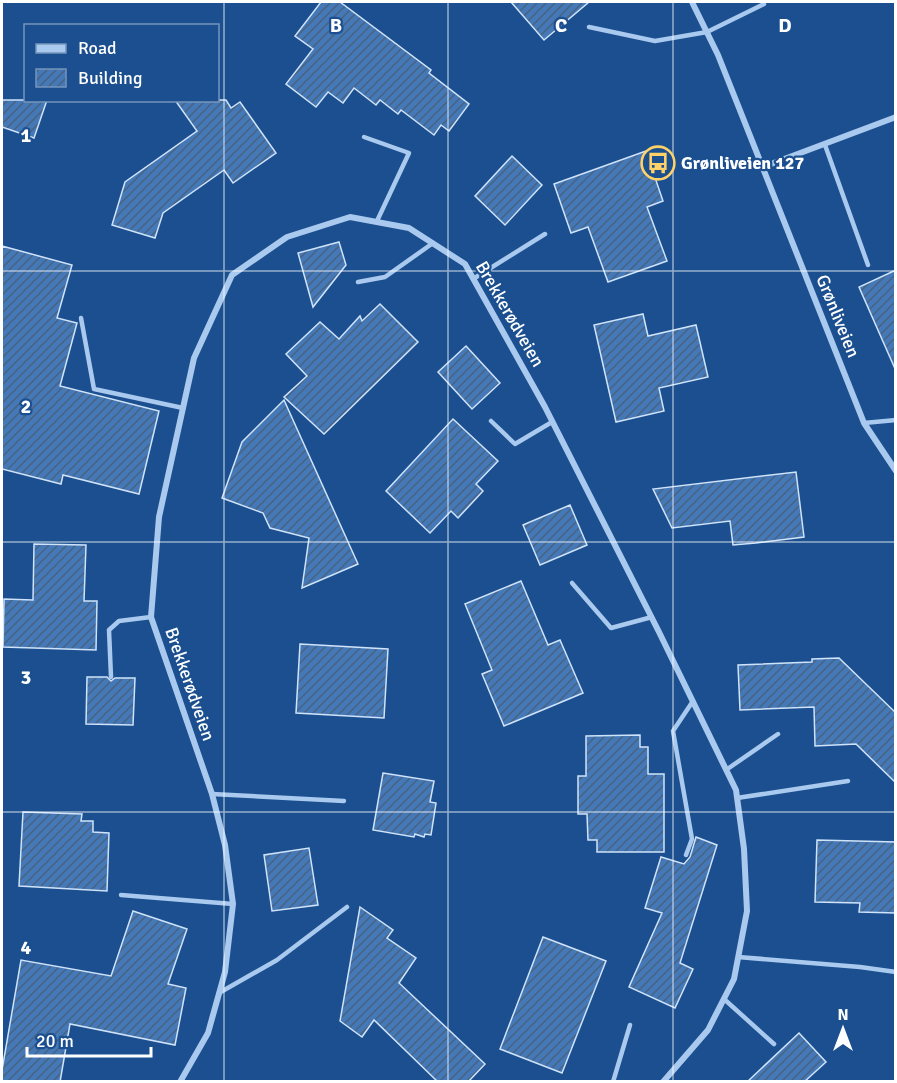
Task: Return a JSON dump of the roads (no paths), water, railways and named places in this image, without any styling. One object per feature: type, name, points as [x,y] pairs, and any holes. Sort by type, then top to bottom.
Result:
[{"type":"street","name":"Grønliveien","points":[[692,2],[707,32],[763,167],[864,423],[896,471]]},
{"type":"street","points":[[763,167],[896,117]]},
{"type":"street","name":"Brekkerødveien","points":[[180,1082],[208,1032],[225,972],[233,904],[225,845],[212,794],[151,616],[159,517],[194,358],[232,275],[288,237],[350,216],[409,228],[465,264],[552,422],[652,617],[736,790],[744,849],[747,911],[734,979],[708,1030],[663,1082]]},
{"type":"lane","points":[[589,27],[655,41],[707,32],[764,4]]},
{"type":"lane","points":[[364,137],[409,153],[377,221]]},
{"type":"lane","points":[[825,145],[868,265]]},
{"type":"lane","points":[[473,279],[545,234]]},
{"type":"lane","points":[[358,282],[385,277],[433,243]]},
{"type":"lane","points":[[81,318],[94,389],[183,408]]},
{"type":"lane","points":[[864,423],[896,420]]},
{"type":"lane","points":[[491,421],[515,444],[552,422]]},
{"type":"lane","points":[[572,583],[611,628],[652,617]]},
{"type":"lane","points":[[111,677],[109,630],[119,621],[151,616]]},
{"type":"lane","points":[[686,855],[692,839],[673,731],[693,701]]},
{"type":"lane","points":[[726,770],[778,734]]},
{"type":"lane","points":[[737,798],[848,781]]},
{"type":"lane","points":[[212,794],[344,801]]},
{"type":"lane","points":[[122,896],[233,904]]},
{"type":"lane","points":[[219,993],[277,960],[347,907]]},
{"type":"lane","points":[[738,957],[896,972]]},
{"type":"lane","points":[[724,999],[774,1044]]},
{"type":"lane","points":[[613,1082],[630,1025]]},
{"type":"place","name":"Grønliveien 127","points":[[658,163]]}]
